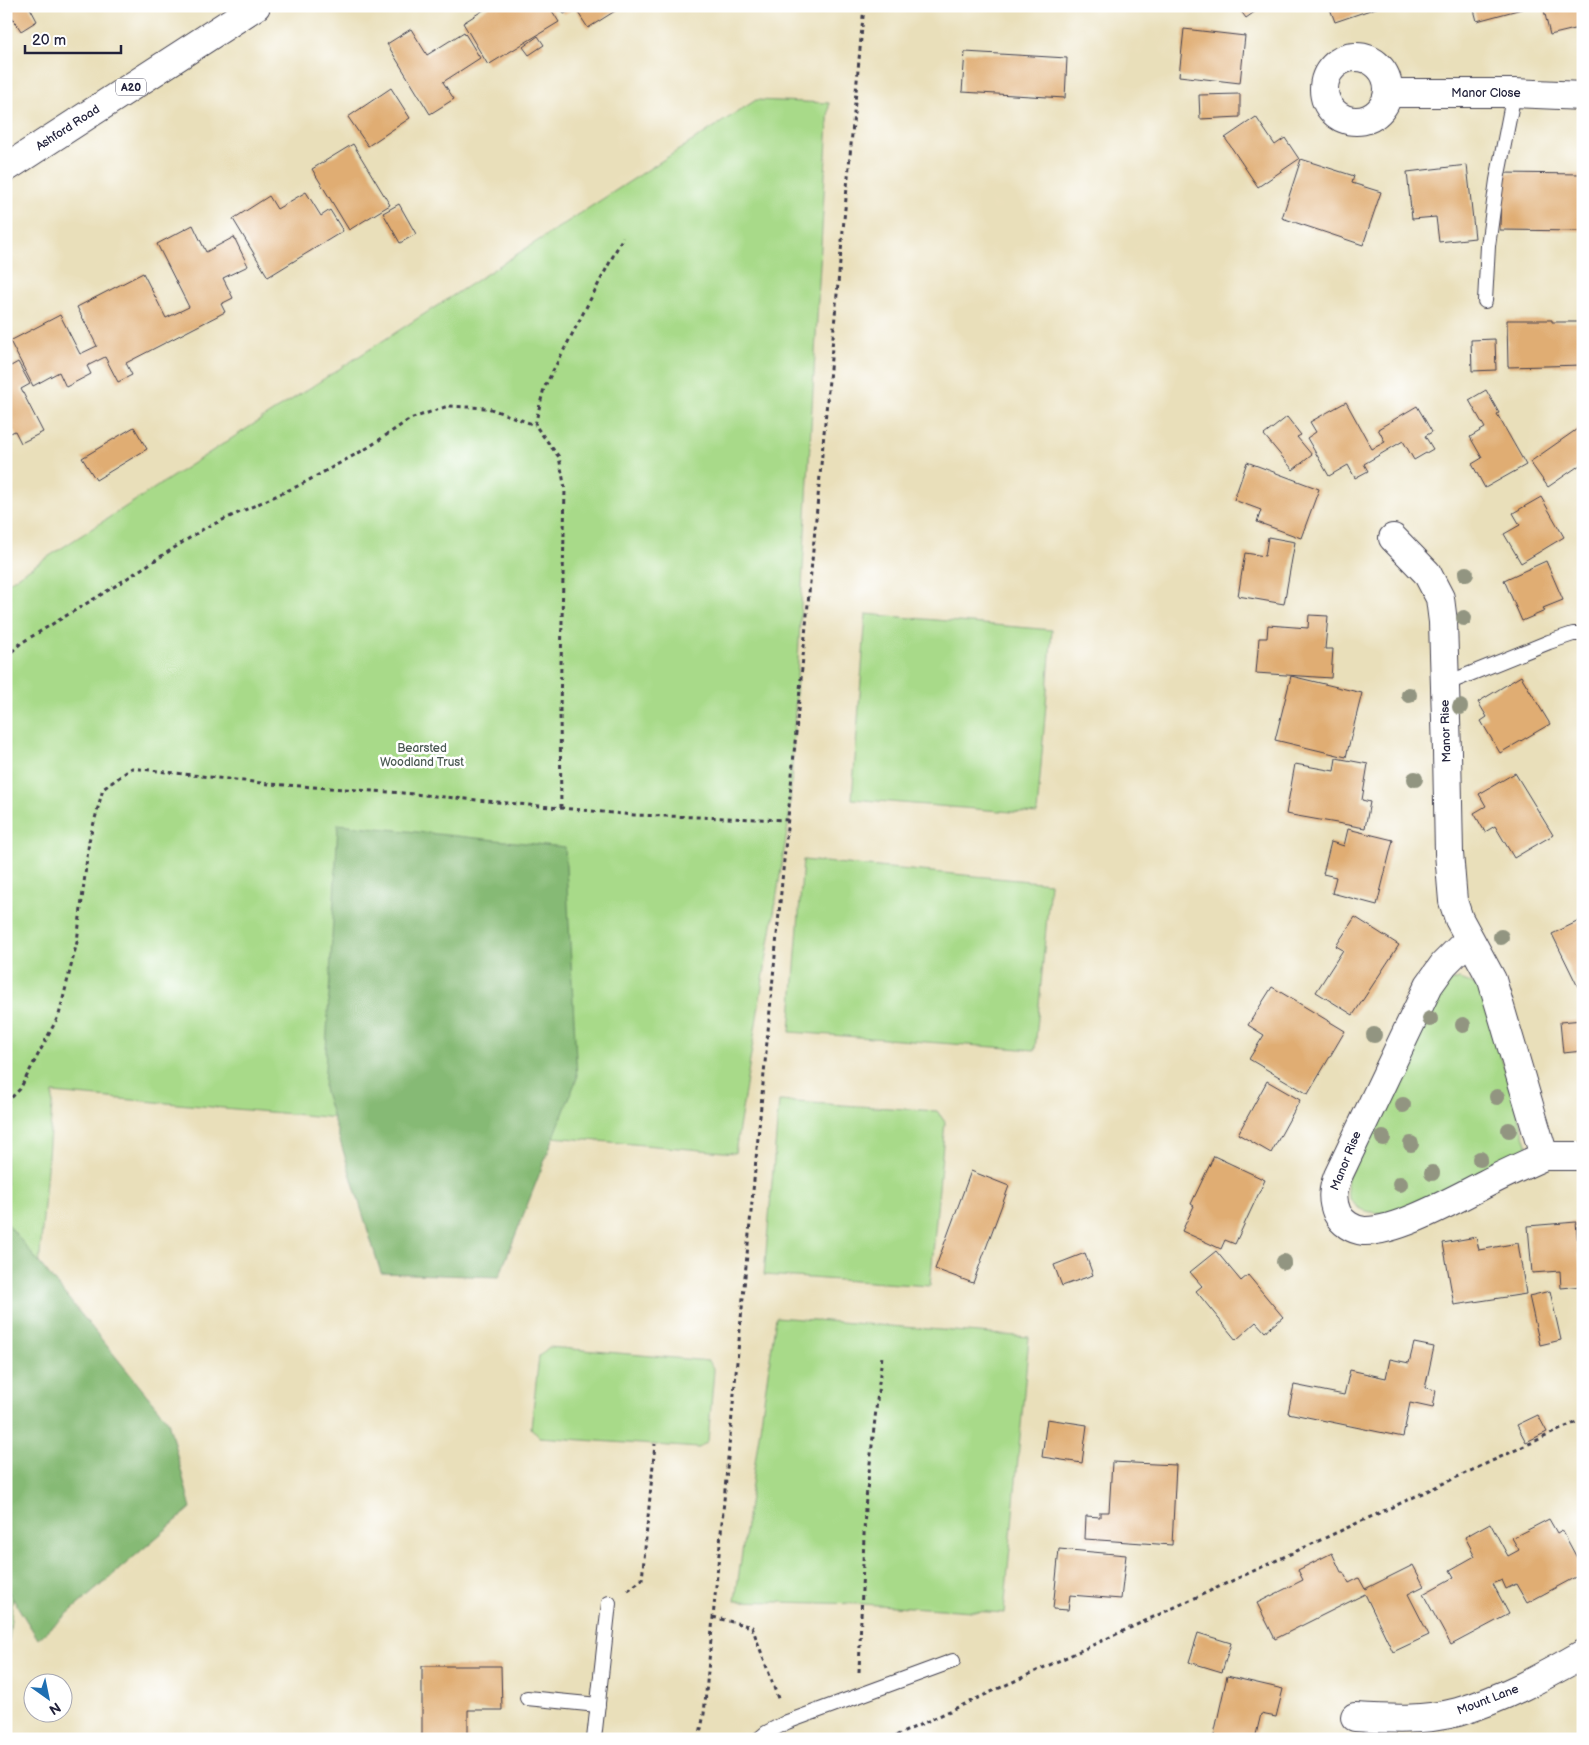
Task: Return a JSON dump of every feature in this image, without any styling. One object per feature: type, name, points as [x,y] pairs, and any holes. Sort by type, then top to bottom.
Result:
[{"type":"street","name":"Ashford Road","points":[[6,168],[256,6]]},
{"type":"street","name":"Manor Close","points":[[1388,93],[1514,93],[1583,96]]},
{"type":"street","name":"Manor Rise","points":[[1393,538],[1427,573],[1440,598],[1445,684],[1449,853],[1453,901],[1458,919],[1492,980],[1544,1156]]},
{"type":"street","name":"Manor Rise","points":[[1469,939],[1444,964],[1429,985],[1405,1032],[1338,1176],[1332,1193],[1339,1218],[1362,1231],[1387,1227],[1444,1204],[1544,1156],[1583,1156]]},
{"type":"street","name":"Mount Lane","points":[[1355,1717],[1419,1718],[1456,1712],[1496,1698],[1544,1676],[1583,1654]]},
{"type":"lane","points":[[1485,301],[1488,246],[1497,180],[1514,93]]},
{"type":"lane","points":[[1445,684],[1549,642],[1573,634],[1583,634]]},
{"type":"lane","points":[[594,1739],[609,1603]]},
{"type":"lane","points":[[759,1739],[787,1722],[953,1661]]},
{"type":"lane","points":[[527,1698],[598,1705]]},
{"type":"path","points":[[699,1739],[704,1714],[864,6]]},
{"type":"path","points":[[535,426],[544,388],[622,237]]},
{"type":"path","points":[[6,657],[21,643],[112,588],[205,528],[300,485],[369,447],[410,419],[448,406],[488,408],[535,426],[559,457],[565,489],[560,709],[562,808]]},
{"type":"path","points":[[6,1103],[20,1089],[59,1015],[77,942],[90,841],[104,789],[132,768],[270,784],[403,793],[634,815],[789,820]]},
{"type":"path","points":[[858,1697],[865,1508],[882,1356]]},
{"type":"path","points":[[889,1739],[1583,1419]]},
{"type":"path","points":[[609,1603],[642,1580],[655,1444]]},
{"type":"path","points":[[713,1617],[752,1627],[787,1722]]},
{"type":"green space","name":"Bearsted Woodland Trust","points":[[756,100],[829,103],[789,820],[735,1153],[53,1093],[6,1680],[6,584]]},
{"type":"green space","points":[[866,614],[1052,630],[1037,814],[852,799]]},
{"type":"green space","points":[[338,824],[565,847],[577,1078],[499,1277],[381,1273],[324,1089]]},
{"type":"green space","points":[[803,860],[1050,883],[1035,1050],[790,1032]]},
{"type":"green space","points":[[1459,979],[1474,985],[1483,997],[1529,1151],[1408,1207],[1382,1213],[1363,1210],[1355,1205],[1350,1198],[1347,1189],[1348,1177],[1445,983]]},
{"type":"green space","points":[[779,1101],[937,1111],[945,1122],[930,1286],[764,1275]]},
{"type":"green space","points":[[6,1222],[168,1421],[191,1508],[38,1639],[6,1588]]},
{"type":"green space","points":[[776,1317],[1029,1337],[1004,1613],[862,1604],[735,1601]]},
{"type":"green space","points":[[549,1347],[709,1361],[714,1370],[708,1441],[699,1448],[539,1437],[531,1428],[539,1356]]},
{"type":"building","points":[[6,6],[29,6],[37,21],[21,31],[12,17],[6,20]]},
{"type":"building","points":[[490,6],[549,6],[559,22],[488,65],[463,23]]},
{"type":"building","points":[[559,6],[623,6],[588,28],[575,8],[564,14]]},
{"type":"building","points":[[1237,6],[1263,6],[1246,18]]},
{"type":"building","points":[[1329,6],[1379,6],[1379,7],[1335,22]]},
{"type":"building","points":[[1473,6],[1529,6],[1529,7],[1477,21]]},
{"type":"building","points":[[1543,6],[1583,6],[1583,27],[1550,35]]},
{"type":"building","points":[[411,29],[427,55],[464,32],[480,58],[443,82],[454,99],[430,114],[387,44]]},
{"type":"building","points":[[1184,29],[1245,36],[1240,83],[1179,76]]},
{"type":"building","points":[[538,36],[544,45],[529,55],[523,47]]},
{"type":"building","points":[[965,52],[1067,58],[1065,98],[962,92]]},
{"type":"building","points":[[391,88],[410,118],[368,146],[348,117]]},
{"type":"building","points":[[1240,94],[1240,117],[1200,119],[1199,95]]},
{"type":"building","points":[[1256,117],[1275,145],[1285,138],[1299,159],[1258,187],[1225,138]]},
{"type":"building","points":[[353,144],[390,205],[349,230],[312,169]]},
{"type":"building","points":[[1301,159],[1354,176],[1352,183],[1381,192],[1363,245],[1282,218]]},
{"type":"building","points":[[1467,165],[1475,238],[1439,242],[1436,217],[1412,219],[1407,172]]},
{"type":"building","points":[[1501,173],[1582,174],[1581,231],[1500,230]]},
{"type":"building","points":[[306,192],[321,216],[330,210],[343,231],[268,277],[233,219],[269,196],[277,209]]},
{"type":"building","points":[[399,204],[416,234],[400,243],[383,213]]},
{"type":"building","points":[[193,225],[206,252],[234,237],[248,266],[223,278],[233,298],[221,304],[225,312],[126,363],[132,375],[118,382],[105,357],[87,366],[91,374],[66,387],[59,372],[33,386],[10,341],[60,315],[80,354],[97,346],[77,307],[143,273],[166,318],[189,307],[157,244]]},
{"type":"building","points":[[1507,320],[1583,322],[1583,365],[1508,367]]},
{"type":"building","points":[[1495,339],[1496,370],[1472,371],[1471,340]]},
{"type":"building","points":[[6,357],[11,366],[18,362],[30,384],[21,389],[43,432],[21,443],[15,431],[6,435]]},
{"type":"building","points":[[1486,390],[1499,413],[1497,414],[1526,465],[1485,488],[1472,464],[1482,458],[1470,437],[1485,428],[1469,400]]},
{"type":"building","points":[[1346,402],[1372,449],[1385,442],[1378,429],[1417,406],[1432,432],[1425,436],[1433,449],[1414,460],[1403,441],[1364,464],[1368,471],[1355,478],[1348,465],[1329,476],[1307,438],[1316,432],[1310,422]]},
{"type":"building","points":[[1287,417],[1301,435],[1297,437],[1312,455],[1293,470],[1264,435]]},
{"type":"building","points":[[1583,425],[1583,463],[1548,487],[1530,462]]},
{"type":"building","points":[[134,427],[147,449],[96,480],[82,458]]},
{"type":"building","points":[[1247,462],[1319,489],[1301,538],[1257,522],[1261,510],[1234,500]]},
{"type":"building","points":[[1541,497],[1564,537],[1521,563],[1504,534],[1520,525],[1513,513]]},
{"type":"building","points":[[1268,537],[1295,542],[1284,604],[1238,596],[1245,553],[1265,556]]},
{"type":"building","points":[[1546,561],[1563,600],[1543,608],[1545,611],[1522,621],[1504,580]]},
{"type":"building","points":[[1309,615],[1328,616],[1325,649],[1333,649],[1331,678],[1256,673],[1259,638],[1267,638],[1268,625],[1308,628]]},
{"type":"building","points":[[1291,676],[1362,693],[1346,757],[1275,740]]},
{"type":"building","points":[[1521,676],[1550,724],[1500,753],[1481,721],[1487,717],[1478,702]]},
{"type":"building","points":[[1336,758],[1368,764],[1362,800],[1370,802],[1365,828],[1286,814],[1295,764],[1334,771]]},
{"type":"building","points":[[1515,773],[1553,835],[1514,858],[1495,826],[1485,832],[1474,813],[1486,806],[1479,794]]},
{"type":"building","points":[[1348,829],[1393,840],[1377,905],[1332,893],[1336,877],[1323,874],[1331,842],[1344,846]]},
{"type":"building","points":[[1355,917],[1399,945],[1353,1015],[1316,992],[1343,950],[1336,946]]},
{"type":"building","points":[[1583,919],[1583,985],[1578,987],[1552,934]]},
{"type":"building","points":[[1272,987],[1345,1031],[1308,1094],[1249,1059],[1264,1035],[1248,1025]]},
{"type":"building","points":[[1583,1020],[1583,1051],[1563,1053],[1560,1022]]},
{"type":"building","points":[[1267,1081],[1300,1100],[1271,1153],[1238,1134]]},
{"type":"building","points":[[1214,1156],[1265,1180],[1235,1244],[1225,1240],[1221,1249],[1182,1231],[1194,1206],[1191,1204]]},
{"type":"building","points":[[971,1171],[1009,1186],[973,1283],[935,1269]]},
{"type":"building","points":[[1576,1222],[1580,1269],[1583,1269],[1583,1286],[1561,1288],[1560,1271],[1532,1273],[1528,1226]]},
{"type":"building","points":[[1476,1237],[1479,1250],[1518,1243],[1526,1294],[1454,1305],[1443,1243]]},
{"type":"building","points":[[1216,1251],[1241,1281],[1248,1275],[1283,1317],[1265,1332],[1256,1322],[1236,1340],[1196,1291],[1202,1286],[1190,1272]]},
{"type":"building","points":[[1085,1253],[1093,1275],[1062,1286],[1054,1265]]},
{"type":"building","points":[[1550,1291],[1561,1340],[1540,1345],[1529,1296]]},
{"type":"building","points":[[1414,1343],[1434,1347],[1425,1388],[1436,1390],[1433,1408],[1410,1403],[1403,1437],[1288,1413],[1294,1385],[1344,1395],[1350,1370],[1386,1378],[1390,1359],[1409,1363]]},
{"type":"building","points":[[1538,1415],[1547,1432],[1526,1442],[1517,1425]]},
{"type":"building","points":[[1047,1419],[1087,1425],[1082,1463],[1042,1457]]},
{"type":"building","points":[[1112,1462],[1176,1465],[1172,1545],[1085,1539],[1086,1516],[1100,1517],[1100,1512],[1109,1512]]},
{"type":"building","points":[[1549,1519],[1557,1533],[1562,1530],[1583,1569],[1583,1573],[1527,1603],[1516,1584],[1506,1589],[1502,1580],[1493,1584],[1509,1614],[1451,1645],[1423,1594],[1454,1577],[1450,1570],[1475,1556],[1465,1537],[1490,1523],[1508,1556],[1519,1550],[1512,1538]]},
{"type":"building","points":[[1059,1549],[1126,1555],[1121,1599],[1070,1595],[1068,1610],[1053,1609]]},
{"type":"building","points":[[1332,1553],[1341,1572],[1343,1572],[1349,1583],[1359,1578],[1365,1589],[1413,1565],[1424,1586],[1408,1594],[1429,1635],[1393,1652],[1365,1594],[1275,1639],[1257,1603],[1303,1580],[1298,1570]]},
{"type":"building","points":[[1198,1633],[1231,1643],[1222,1672],[1189,1662]]},
{"type":"building","points":[[422,1666],[501,1666],[502,1710],[468,1710],[468,1739],[422,1739]]},
{"type":"building","points":[[1227,1676],[1283,1689],[1276,1717],[1261,1714],[1255,1739],[1213,1739]]}]
